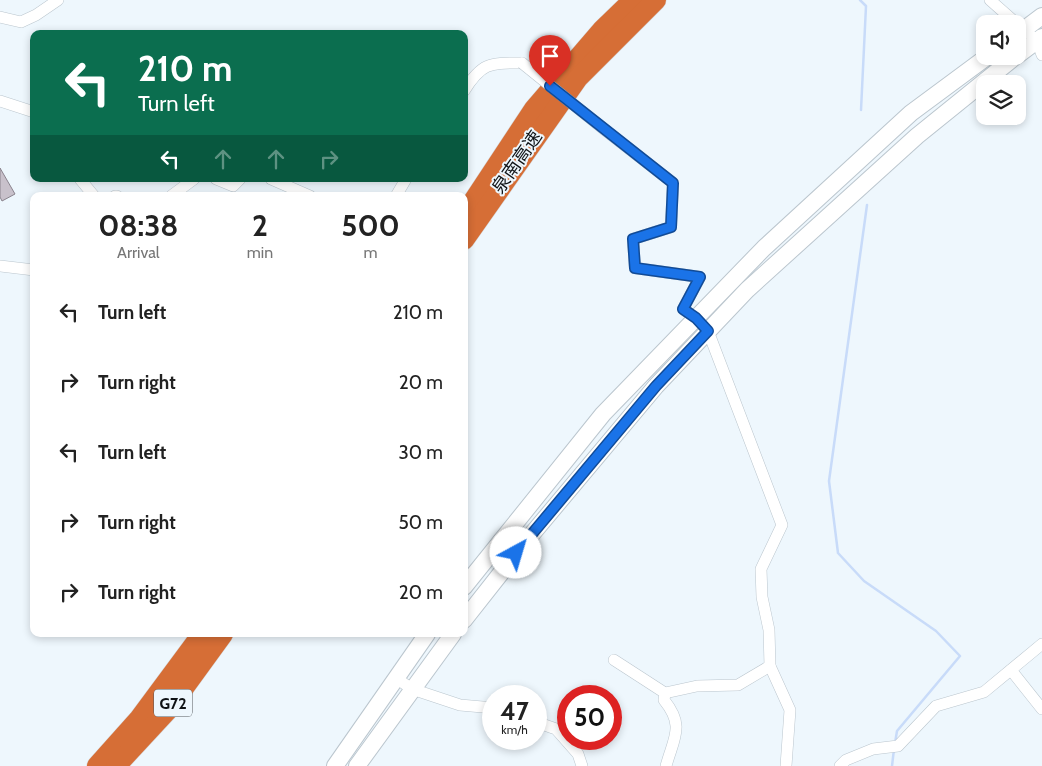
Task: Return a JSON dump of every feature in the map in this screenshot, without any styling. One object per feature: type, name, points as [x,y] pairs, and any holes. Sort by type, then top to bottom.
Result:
[{"type":"highway","name":"泉南高速","points":[[468,209],[534,109],[602,30],[633,0]]},
{"type":"highway","name":"泉南高速","points":[[468,234],[578,78],[656,0]]},
{"type":"highway","name":"G72","points":[[97,766],[139,719],[200,637]]},
{"type":"highway","name":"G72","points":[[116,766],[167,711],[221,637]]},
{"type":"main road","points":[[1026,24],[1042,16]]},
{"type":"main road","points":[[1026,51],[1040,44]]},
{"type":"main road","points":[[468,582],[602,414],[764,248],[911,113],[976,65]]},
{"type":"main road","points":[[468,615],[527,540],[656,386],[747,290],[917,136],[1006,65]]},
{"type":"main road","points":[[335,766],[425,637]]},
{"type":"main road","points":[[357,766],[450,637]]},
{"type":"street","points":[[0,17],[21,22],[52,6],[58,0]]},
{"type":"street","points":[[990,0],[1006,15]]},
{"type":"street","points":[[1026,33],[1040,44]]},
{"type":"street","points":[[468,85],[474,75],[492,63],[522,63],[673,183],[671,227],[633,239],[635,268],[700,277],[683,309],[696,318],[708,331],[782,525],[761,569],[762,597],[769,630],[770,666],[790,710],[786,766]]},
{"type":"street","points":[[0,101],[30,111]]},
{"type":"street","points":[[82,182],[91,192]]},
{"type":"street","points":[[176,192],[190,182]]},
{"type":"street","points":[[223,182],[233,186],[237,182]]},
{"type":"street","points":[[278,182],[301,192]]},
{"type":"street","points":[[0,266],[30,270]]},
{"type":"street","points":[[840,766],[846,760],[873,749],[898,746],[936,706],[984,692],[1042,644]]},
{"type":"street","points":[[614,660],[665,693],[697,686],[738,685],[770,666]]},
{"type":"street","points":[[1011,670],[1042,709]]},
{"type":"street","points":[[396,678],[412,689],[460,705],[482,707]]},
{"type":"street","points":[[665,693],[664,700],[674,713],[677,726],[666,766]]},
{"type":"street","points":[[547,726],[556,729],[578,754],[582,766]]},
{"type":"building","points":[[0,168],[15,194],[2,201],[0,197]]},
{"type":"waterway","points":[[860,0],[866,6],[861,110]]},
{"type":"waterway","points":[[867,205],[829,481],[838,553],[864,581],[936,631],[960,656],[897,731],[895,743]]},
{"type":"waterway","points":[[892,766],[894,749]]},
{"type":"route","points":[[516,553],[656,386],[708,331],[696,318],[683,309],[700,277],[635,268],[633,239],[671,227],[673,183],[550,86]]}]
